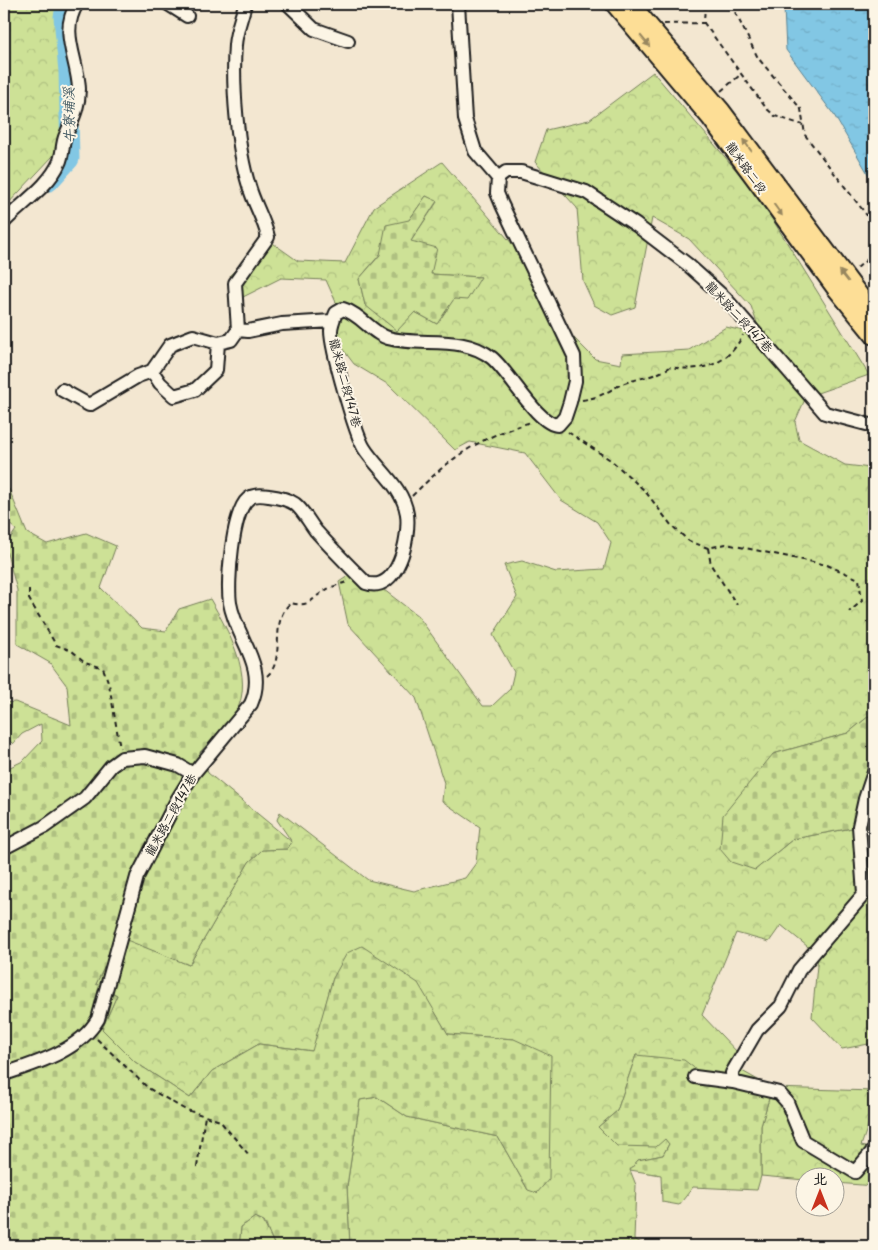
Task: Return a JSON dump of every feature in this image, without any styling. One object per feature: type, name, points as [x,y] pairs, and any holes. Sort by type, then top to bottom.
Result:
[{"type":"main road","name":"龍米路二段","points":[[614,4],[710,118],[835,288],[874,336]]},
{"type":"main road","name":"龍米路二段","points":[[632,4],[712,99],[874,314]]},
{"type":"street","points":[[4,222],[37,192],[59,164],[65,138],[77,112],[79,90],[77,68],[68,24],[77,4]]},
{"type":"street","points":[[168,4],[187,16]]},
{"type":"street","points":[[62,390],[89,405],[138,376],[152,371],[170,345],[193,336],[218,343],[231,340],[238,330],[235,283],[268,236],[249,187],[243,159],[235,90],[235,44],[245,4]]},
{"type":"street","points":[[288,4],[314,29],[348,41]]},
{"type":"street","points":[[458,4],[466,120],[475,151],[498,178],[496,193],[574,356],[575,381],[565,417],[558,425],[551,425],[542,419]]},
{"type":"street","name":"龍米路二段147巷","points":[[498,178],[506,172],[521,172],[586,192],[636,225],[687,264],[725,298],[824,413],[874,426]]},
{"type":"street","name":"龍米路二段147巷","points":[[90,1032],[98,1019],[137,877],[177,800],[193,774],[251,704],[258,681],[251,654],[230,603],[229,585],[236,525],[241,508],[248,498],[261,495],[278,497],[294,503],[315,530],[366,584],[374,586],[382,584],[392,576],[400,560],[406,534],[407,513],[398,491],[373,463],[362,445],[331,330],[332,321],[336,313],[343,309],[354,312],[386,337],[474,347],[490,356],[504,370],[542,419]]},
{"type":"street","points":[[238,330],[248,331],[282,324],[332,321]]},
{"type":"street","points":[[152,371],[160,384],[174,396],[195,390],[216,370],[218,343]]},
{"type":"street","points":[[4,848],[44,826],[85,798],[111,766],[122,758],[144,756],[178,765],[193,774]]},
{"type":"street","points":[[733,1082],[732,1073],[757,1030],[781,1006],[799,970],[864,894],[859,826],[874,772]]},
{"type":"street","points":[[4,1074],[40,1062],[90,1032]]},
{"type":"street","points":[[695,1077],[733,1082],[779,1093],[787,1102],[804,1141],[855,1172],[872,1152]]},
{"type":"path","points":[[705,4],[704,23],[740,75],[775,116],[803,125]]},
{"type":"path","points":[[731,4],[758,58],[802,109],[805,134],[872,222],[874,229]]},
{"type":"path","points":[[655,32],[666,23],[704,23]]},
{"type":"path","points":[[712,99],[740,75]]},
{"type":"path","points":[[845,278],[874,254]]},
{"type":"path","points":[[570,402],[600,398],[623,384],[657,375],[670,367],[692,370],[716,365],[740,342],[749,324]]},
{"type":"path","points":[[404,505],[436,472],[464,450],[500,432],[542,419]]},
{"type":"path","points":[[558,425],[612,461],[645,491],[672,525],[689,542],[708,548],[726,544],[827,565],[860,579],[862,600],[849,612]]},
{"type":"path","points":[[708,548],[711,565],[738,605]]},
{"type":"path","points":[[258,681],[269,675],[276,656],[278,628],[284,608],[291,603],[302,606],[316,599],[326,590],[360,577]]},
{"type":"path","points":[[29,589],[29,599],[56,645],[72,651],[85,662],[102,668],[110,684],[122,758]]},
{"type":"path","points":[[90,1032],[148,1088],[184,1108],[220,1122],[249,1155]]},
{"type":"path","points":[[198,1167],[205,1116]]},
{"type":"green space","points":[[4,4],[72,4],[78,99],[53,156],[4,208]]},
{"type":"green space","points":[[653,72],[758,196],[869,375],[806,397],[795,422],[799,440],[845,465],[871,468],[874,465],[874,712],[848,733],[773,754],[755,870],[793,839],[852,828],[874,832],[874,1043],[842,1049],[812,1017],[818,955],[781,925],[769,942],[736,933],[702,1015],[738,1053],[735,1067],[716,1085],[636,1055],[617,1111],[598,1127],[666,1139],[669,1144],[663,1155],[638,1160],[630,1170],[636,1185],[634,1239],[647,1246],[350,1246],[347,1186],[360,1100],[377,1097],[407,1117],[498,1137],[528,1190],[514,1039],[448,1034],[417,983],[333,978],[313,1051],[259,1044],[212,1071],[190,1098],[135,1062],[102,1029],[117,995],[96,984],[119,936],[189,965],[249,862],[262,850],[287,849],[292,842],[277,820],[280,812],[368,880],[414,891],[465,878],[476,863],[480,827],[442,801],[444,783],[416,698],[348,624],[339,582],[351,574],[375,583],[418,616],[483,706],[492,706],[510,689],[514,672],[493,635],[517,597],[504,565],[522,561],[556,572],[604,569],[611,543],[597,522],[561,500],[525,453],[470,442],[455,450],[389,385],[354,364],[332,335],[339,309],[326,280],[281,278],[241,298],[230,275],[267,239],[298,261],[345,263],[374,207],[442,162],[514,246],[546,310],[595,359],[621,364],[622,354],[689,350],[726,327],[752,333],[758,326],[751,306],[689,239],[652,218],[635,307],[612,315],[594,305],[583,281],[577,208],[535,162],[546,130],[589,120]],"holes":[[[426,196],[437,202],[411,241],[431,274],[481,277],[454,298],[437,324],[415,312],[365,305],[359,279],[409,220]]]},
{"type":"green space","points":[[426,196],[437,201],[411,241],[437,248],[431,274],[481,277],[467,300],[454,299],[437,324],[415,312],[397,331],[365,305],[359,279],[380,255],[386,225],[409,220]]},
{"type":"green space","points":[[9,489],[27,533],[47,544],[86,533],[116,546],[101,588],[142,628],[166,631],[179,609],[210,599],[237,654],[242,684],[241,698],[233,717],[200,752],[208,773],[292,842],[287,849],[262,850],[249,862],[189,965],[119,937],[96,984],[117,995],[102,1029],[135,1062],[190,1098],[212,1071],[259,1044],[312,1051],[333,978],[347,953],[362,946],[418,983],[448,1034],[514,1039],[551,1056],[549,1179],[537,1193],[528,1190],[498,1137],[407,1117],[377,1097],[360,1100],[347,1186],[350,1246],[275,1246],[264,1221],[255,1217],[241,1227],[239,1246],[4,1246],[4,783],[6,769],[23,761],[42,741],[41,724],[22,734],[13,744],[4,735],[4,703],[15,702],[71,725],[67,686],[50,663],[17,644],[17,590],[5,546],[16,530],[4,519],[4,490]]},
{"type":"green space","points":[[874,712],[874,832],[852,828],[793,839],[755,870],[731,862],[720,849],[723,815],[773,754],[848,733]]},
{"type":"green space","points":[[636,1055],[684,1060],[716,1085],[735,1067],[772,1088],[761,1126],[761,1176],[757,1190],[693,1187],[679,1205],[662,1202],[661,1175],[630,1170],[638,1160],[663,1155],[669,1144],[665,1139],[656,1147],[617,1146],[598,1127],[617,1111]]},
{"type":"green space","points":[[772,1088],[874,1091],[874,1117],[871,1117],[861,1146],[874,1149],[874,1186],[846,1184],[846,1168],[796,1168],[796,1179],[761,1176],[761,1126]]},
{"type":"green space","points":[[255,1217],[263,1221],[275,1246],[239,1246],[241,1227]]},
{"type":"water","points":[[779,4],[874,4],[874,184],[834,115],[786,50],[784,8]]},
{"type":"waterway","name":"牛寮埔溪","points":[[49,182],[70,159],[68,72],[63,17],[66,4]]}]
